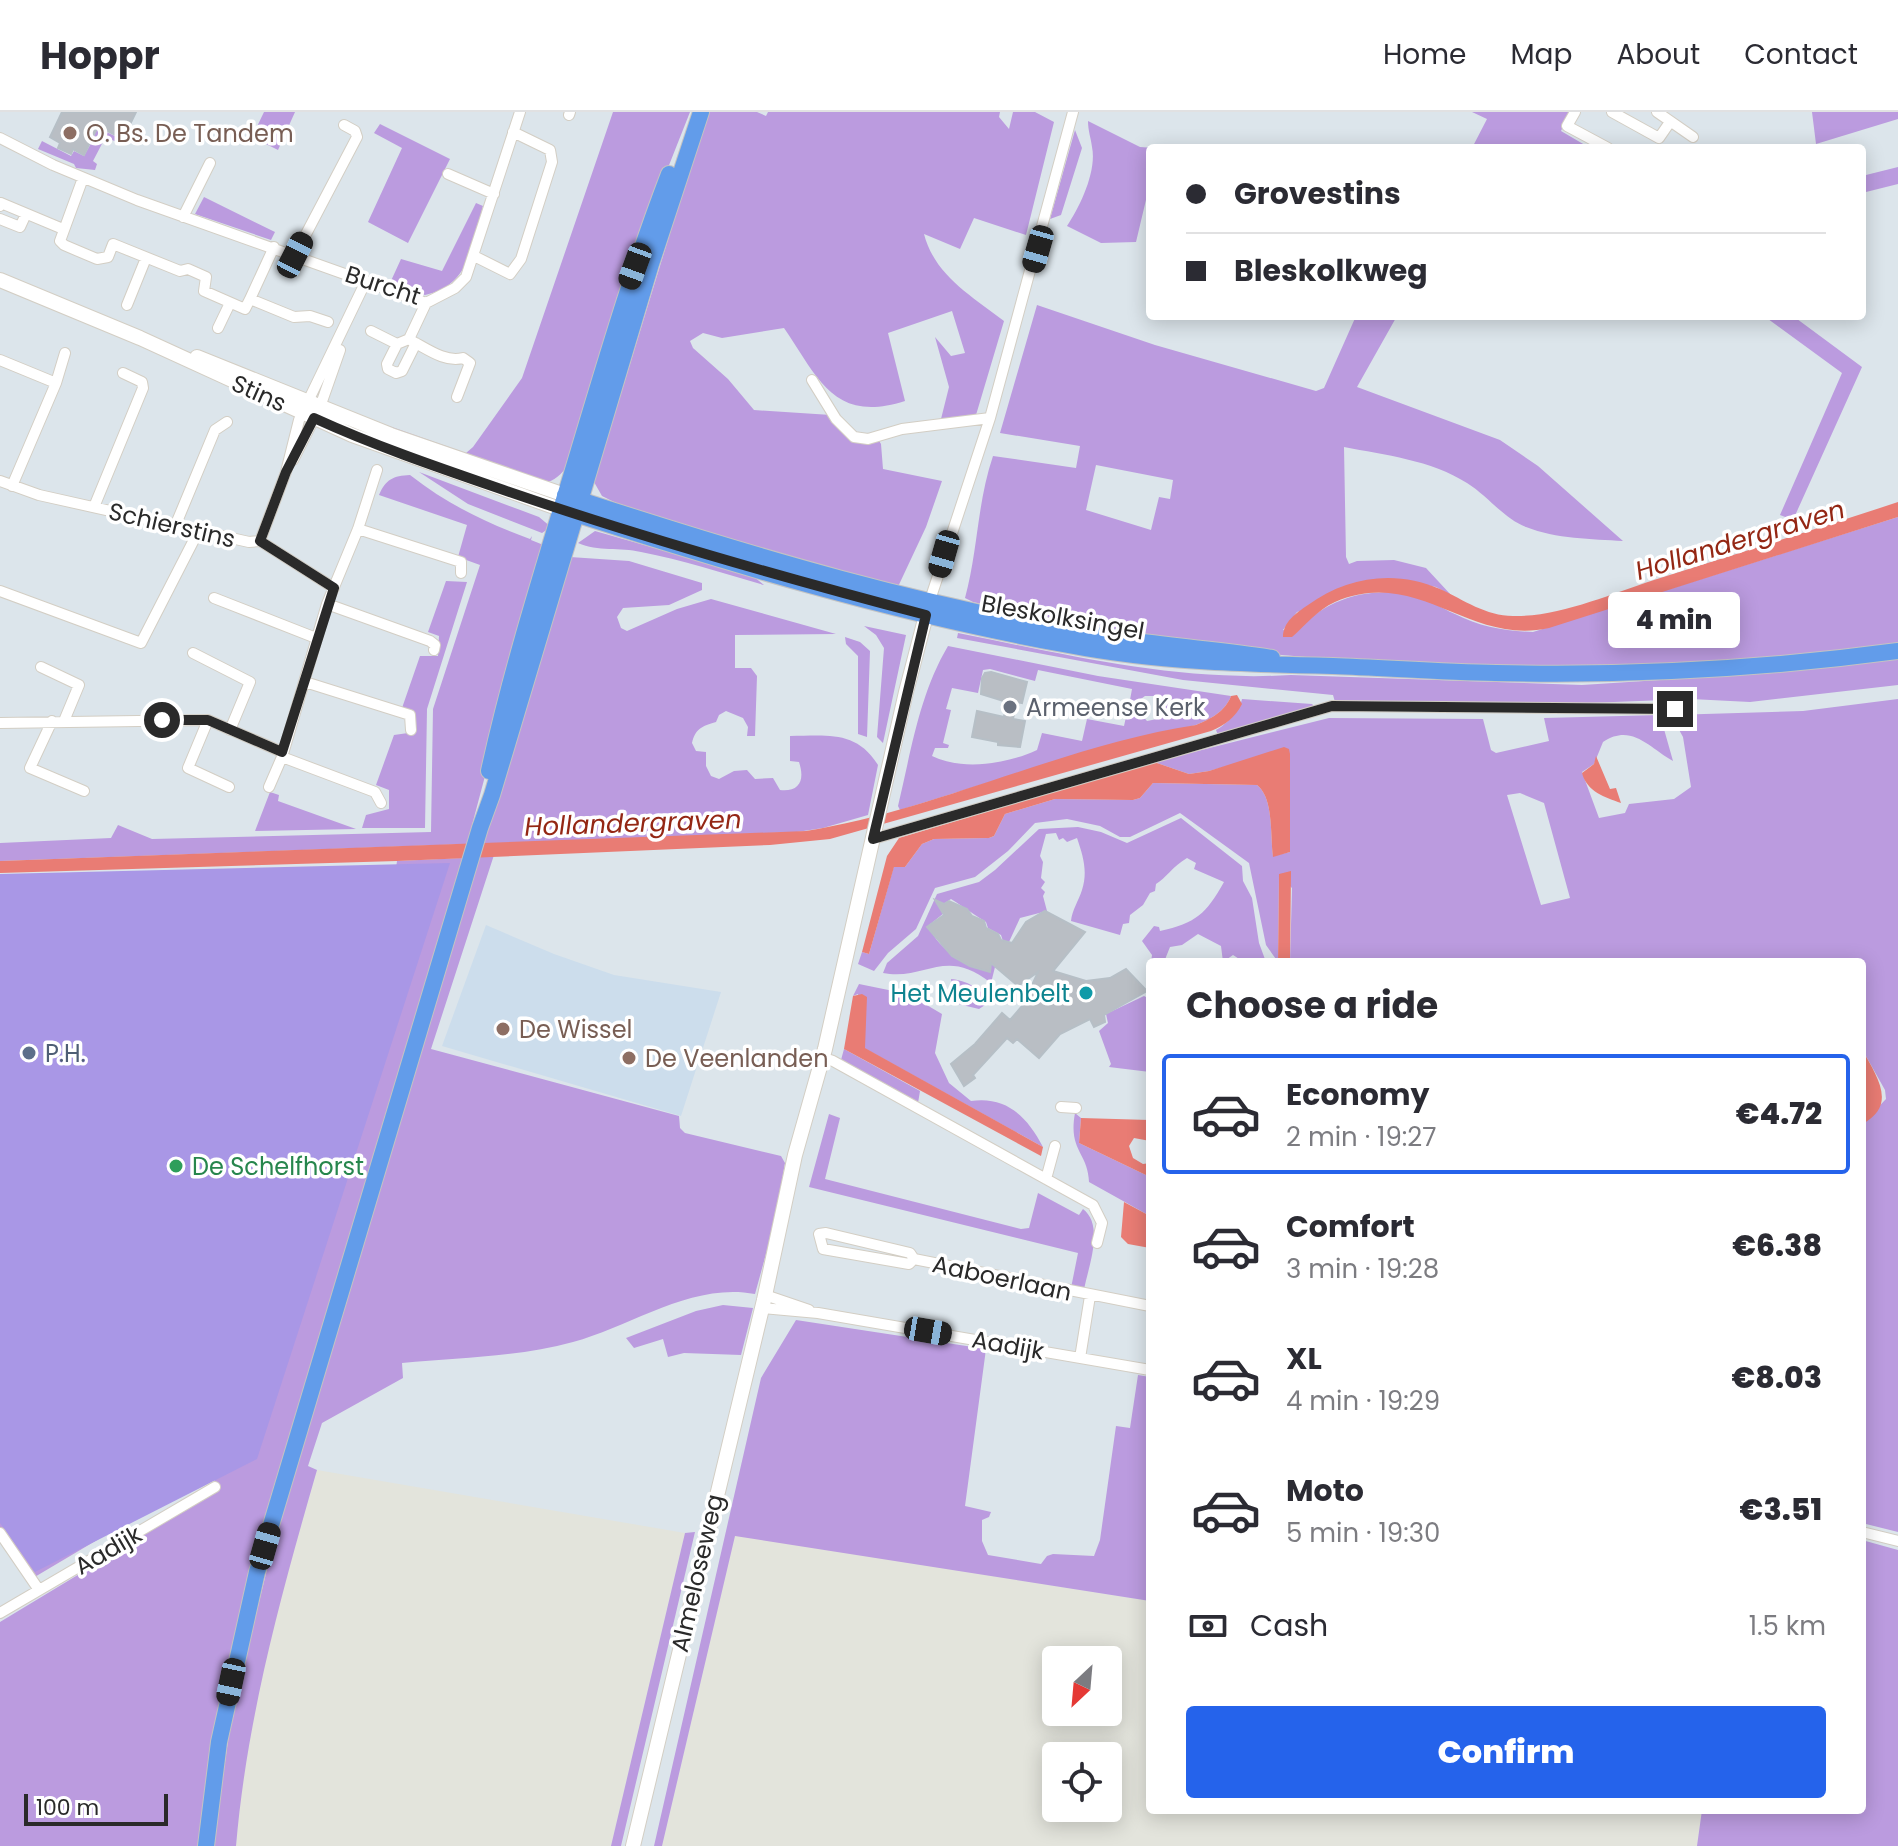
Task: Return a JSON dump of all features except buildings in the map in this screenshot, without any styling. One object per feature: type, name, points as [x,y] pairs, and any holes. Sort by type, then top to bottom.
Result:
[{"type":"main road","points":[[206,1846],[219,1742],[257,1572],[492,795],[628,286],[693,112]]},
{"type":"main road","points":[[570,505],[701,112]]},
{"type":"main road","name":"Bleskolksingel","points":[[570,505],[764,556],[928,607],[1069,646],[1141,656],[1255,666],[1333,666],[1498,674],[1628,673],[1757,666],[1898,651]]},
{"type":"street","name":"Burcht","points":[[0,138],[83,178],[183,217],[426,303],[463,283],[520,112]]},
{"type":"street","points":[[928,607],[990,418],[1073,112]]},
{"type":"street","points":[[1575,112],[1567,126],[1601,144]]},
{"type":"street","points":[[1612,112],[1659,138]]},
{"type":"street","points":[[1657,112],[1693,137]]},
{"type":"street","points":[[1654,144],[1670,122]]},
{"type":"street","points":[[295,255],[357,137],[355,131],[344,125]]},
{"type":"street","points":[[474,256],[510,274],[521,259],[552,162],[550,150],[513,132]]},
{"type":"street","points":[[183,217],[210,163]]},
{"type":"street","points":[[448,174],[494,194]]},
{"type":"street","points":[[83,178],[60,241],[97,259],[108,257],[113,244],[206,277],[204,291],[245,309],[274,247]]},
{"type":"street","points":[[0,206],[1,203],[63,229]]},
{"type":"street","points":[[0,219],[20,227],[26,214]]},
{"type":"street","points":[[127,305],[146,258]]},
{"type":"street","name":"Stins","points":[[0,280],[140,338],[223,366],[311,410],[570,505]]},
{"type":"street","points":[[260,541],[311,410],[336,366],[346,328],[366,281]]},
{"type":"street","points":[[250,299],[294,317],[310,316],[328,322]]},
{"type":"street","points":[[218,328],[230,303]]},
{"type":"street","points":[[397,344],[387,364],[388,369],[396,373],[402,371],[426,303]]},
{"type":"street","points":[[371,331],[397,344],[412,341],[445,358],[463,358],[470,363],[457,397]]},
{"type":"street","points":[[12,486],[56,383],[65,353]]},
{"type":"street","points":[[0,360],[56,383]]},
{"type":"street","points":[[94,507],[143,388],[142,382],[123,373]]},
{"type":"street","points":[[812,380],[836,419],[854,437],[868,439],[902,429],[990,418]]},
{"type":"street","points":[[176,524],[215,430],[227,422]]},
{"type":"street","points":[[269,787],[305,682],[327,604],[358,529],[377,470]]},
{"type":"street","name":"Schierstins","points":[[0,481],[94,507],[249,542],[260,541],[334,588]]},
{"type":"street","points":[[358,529],[461,562],[461,573]]},
{"type":"street","points":[[0,591],[141,643],[199,530]]},
{"type":"street","points":[[214,598],[316,638]]},
{"type":"street","points":[[327,604],[430,641],[435,645],[434,650]]},
{"type":"street","name":"Almeloseweg","points":[[633,1846],[795,1155],[842,980],[846,951],[928,607]]},
{"type":"street","points":[[193,653],[250,682],[230,730]]},
{"type":"street","points":[[41,667],[79,685],[64,721]]},
{"type":"street","points":[[305,682],[410,715],[411,730]]},
{"type":"street","points":[[874,834],[1332,706],[1675,709]]},
{"type":"street","points":[[208,720],[188,768],[229,787]]},
{"type":"street","points":[[0,723],[208,720],[375,792],[381,803]]},
{"type":"street","points":[[52,721],[30,768],[84,791]]},
{"type":"street","points":[[821,1057],[1093,1205],[1102,1223],[1097,1243]]},
{"type":"street","points":[[1061,1107],[1076,1108]]},
{"type":"street","points":[[1046,1179],[1055,1146]]},
{"type":"street","name":"Aaboerlaan","points":[[914,1259],[909,1264],[823,1249],[819,1234],[826,1233],[910,1253],[914,1259],[1146,1305]]},
{"type":"street","name":"Aaboerlaan","points":[[1080,1358],[1090,1296]]},
{"type":"street","name":"Aadijk","points":[[763,1301],[1146,1369]]},
{"type":"street","name":"Aadijk","points":[[0,1613],[215,1487]]},
{"type":"street","points":[[0,1533],[39,1590]]},
{"type":"street","points":[[1866,1533],[1898,1541]]},
{"type":"shaded area","points":[[264,112],[295,112],[278,150],[252,137]]},
{"type":"shaded area","points":[[613,112],[690,112],[617,297],[563,472],[550,481],[537,483],[349,412],[466,453],[473,447],[522,378]]},
{"type":"shaded area","points":[[707,112],[757,112],[766,116],[768,112],[1000,112],[999,117],[1009,129],[1013,112],[1035,112],[1054,122],[1026,235],[974,218],[960,249],[924,234],[937,262],[956,284],[1004,321],[976,415],[941,419],[949,387],[935,337],[951,356],[965,353],[952,311],[888,333],[905,401],[881,406],[860,406],[830,392],[784,328],[722,338],[703,333],[690,341],[693,348],[728,379],[754,410],[831,415],[852,437],[875,434],[881,444],[883,469],[942,481],[926,527],[896,591],[616,503],[602,496],[594,482]]},
{"type":"shaded area","points":[[1472,112],[1570,112],[1561,131],[1583,144],[1474,144],[1487,119]]},
{"type":"shaded area","points":[[1812,112],[1898,112],[1898,119],[1816,144]]},
{"type":"shaded area","points":[[1088,121],[1146,147],[1146,200],[1136,242],[1101,243],[1067,226],[1090,178],[1093,157]]},
{"type":"shaded area","points":[[88,123],[121,139],[105,138],[93,161],[97,164],[95,170],[76,168],[74,164],[38,149],[42,141],[71,156],[74,151],[84,156],[95,136],[85,130]]},
{"type":"shaded area","points":[[380,124],[450,159],[408,243],[368,222],[402,148],[374,133]]},
{"type":"shaded area","points":[[1075,130],[1082,148],[1061,215],[1050,219]]},
{"type":"shaded area","points":[[1898,167],[1898,184],[1866,192],[1866,175]]},
{"type":"shaded area","points":[[204,197],[275,232],[271,240],[195,214]]},
{"type":"shaded area","points":[[476,203],[483,206],[472,248],[461,272],[452,282],[425,295],[390,283],[401,259],[442,271]]},
{"type":"shaded area","points":[[1037,305],[1155,345],[1316,391],[1324,388],[1354,320],[1395,320],[1357,387],[1500,440],[1538,466],[1623,541],[1574,538],[1538,531],[1518,523],[1453,475],[1407,459],[1344,447],[1346,557],[1349,564],[1394,560],[1426,568],[1451,595],[1436,587],[1399,579],[1297,612],[1283,630],[1296,633],[1320,611],[1335,603],[1350,597],[1382,592],[1420,597],[1483,625],[1533,632],[1898,517],[1898,646],[1720,662],[1524,668],[1354,661],[1258,653],[1100,631],[965,598],[993,456],[1076,468],[1080,446],[1000,433]],"holes":[[[1096,465],[1173,480],[1170,499],[1159,497],[1151,530],[1086,510]]]},
{"type":"shaded area","points":[[1769,320],[1798,320],[1862,367],[1793,520],[1780,515],[1842,373]]},
{"type":"shaded area","points":[[419,472],[539,517],[551,527],[542,533],[468,504]]},
{"type":"shaded area","points":[[410,475],[467,512],[530,539],[532,536],[531,540],[546,546],[467,844],[0,861],[0,843],[111,838],[118,825],[152,839],[431,832],[433,709],[480,565],[458,557],[467,525],[379,495],[391,479]]},
{"type":"shaded area","points":[[1898,502],[1898,517],[1549,628],[1520,631],[1493,626],[1392,593],[1365,594],[1335,602],[1317,613],[1292,637],[1283,637],[1288,622],[1299,611],[1323,595],[1355,582],[1406,579],[1440,589],[1494,613],[1513,616],[1549,613]]},
{"type":"shaded area","points":[[595,531],[753,576],[764,585],[656,555],[593,548],[578,543]]},
{"type":"shaded area","points":[[570,557],[629,561],[702,583],[702,590],[669,605],[623,608],[617,617],[621,628],[627,631],[677,609],[711,599],[836,634],[735,635],[735,668],[751,668],[757,676],[755,736],[747,736],[748,727],[743,718],[726,711],[719,715],[716,722],[700,729],[692,743],[696,751],[706,752],[706,766],[711,776],[719,779],[734,771],[747,770],[755,779],[773,778],[780,790],[787,790],[796,787],[801,779],[799,762],[790,761],[790,736],[828,736],[850,740],[878,765],[868,815],[797,832],[483,844]]},
{"type":"shaded area","points":[[446,581],[467,582],[427,709],[425,828],[362,828],[366,815],[389,809],[389,790],[376,785],[394,735],[415,732],[402,708],[420,656],[438,656],[439,636],[428,632]]},
{"type":"shaded area","points":[[864,626],[906,635],[883,743],[877,737],[884,648],[876,635]]},
{"type":"shaded area","points":[[958,633],[1123,665],[1207,674],[1582,685],[1722,676],[1898,659],[1898,685],[1750,702],[1691,699],[1514,706],[1335,702],[1333,695],[1183,680],[957,638]]},
{"type":"shaded area","points":[[845,637],[860,642],[870,651],[867,737],[858,734],[858,656],[846,644]]},
{"type":"shaded area","points":[[948,646],[1098,676],[1231,696],[1221,711],[1196,725],[1093,750],[900,810],[898,806],[917,724]],"holes":[[[990,669],[1035,681],[1038,670],[1132,689],[1130,700],[1154,696],[1162,704],[1162,712],[1157,719],[1147,721],[1137,709],[1128,708],[1124,726],[1087,719],[1082,741],[1042,733],[1037,750],[999,762],[957,763],[932,756],[935,748],[948,748],[949,745],[943,743],[951,710],[946,709],[952,688],[978,693],[983,670]]]},
{"type":"shaded area","points":[[1237,695],[1242,704],[1236,713],[1225,724],[1211,731],[830,839],[770,845],[397,861],[0,873],[0,861],[806,831],[904,808],[1098,747],[1196,725],[1216,714],[1231,696]]},
{"type":"shaded area","points":[[1242,699],[1312,704],[1316,708],[1218,735],[1216,730],[1232,717]]},
{"type":"shaded area","points":[[1898,699],[1898,1532],[1866,1524],[1866,1120],[1886,1099],[1885,1090],[1866,1056],[1866,958],[1290,958],[1292,888],[1279,875],[1278,958],[1275,958],[1266,945],[1249,863],[1180,813],[1130,837],[1120,837],[1100,826],[1067,819],[1035,823],[1008,851],[975,877],[935,888],[916,929],[888,953],[874,971],[858,964],[862,952],[869,954],[894,866],[905,867],[922,844],[934,839],[994,836],[1005,814],[1055,799],[1133,800],[1140,798],[1153,783],[1257,785],[1269,808],[1273,856],[1290,852],[1289,749],[1189,774],[1154,762],[1329,718],[1483,719],[1491,750],[1496,753],[1549,741],[1544,718],[1660,715],[1673,761],[1640,740],[1623,735],[1603,742],[1594,764],[1582,772],[1599,818],[1625,813],[1629,804],[1674,799],[1691,787],[1683,737],[1671,715],[1803,711]],"holes":[[[1520,793],[1544,803],[1570,898],[1541,905],[1507,795]]]},
{"type":"shaded area","points":[[1284,747],[1289,749],[1290,754],[1290,852],[1273,857],[1269,808],[1257,785],[1153,783],[1140,798],[1133,800],[1055,799],[1005,814],[994,836],[989,838],[934,839],[922,844],[905,867],[894,867],[869,954],[862,952],[887,856],[899,838],[1154,762],[1189,774],[1209,771]]},
{"type":"shaded area","points":[[1596,756],[1610,789],[1616,788],[1621,803],[1597,793],[1584,779],[1582,773],[1594,764]]},
{"type":"shaded area","points":[[270,792],[279,795],[278,801],[356,829],[255,831]]},
{"type":"shaded area","points":[[1181,818],[1242,866],[1243,881],[1252,898],[1265,958],[1238,958],[1233,955],[1222,958],[1221,946],[1198,934],[1182,945],[1170,947],[1166,958],[1152,958],[1142,941],[1154,926],[1159,927],[1160,931],[1199,916],[1224,882],[1194,869],[1196,863],[1187,858],[1156,884],[1155,891],[1130,915],[1129,923],[1123,924],[1120,935],[1071,921],[1084,883],[1084,864],[1077,838],[1067,842],[1063,838],[1059,840],[1056,833],[1046,834],[1040,856],[1043,862],[1041,878],[1045,882],[1041,888],[1045,892],[1043,896],[1047,911],[1020,918],[1009,942],[1003,941],[1001,935],[988,928],[986,922],[951,899],[940,906],[944,913],[928,926],[946,950],[962,960],[989,971],[992,962],[995,967],[991,983],[961,967],[883,973],[887,963],[918,936],[937,894],[979,882],[1039,829],[1078,827],[1127,843]]},
{"type":"shaded area","points":[[494,855],[431,1049],[679,1116],[680,1128],[685,1133],[781,1156],[785,1163],[775,1221],[755,1294],[708,1294],[685,1300],[595,1335],[552,1347],[402,1363],[403,1378],[322,1423],[308,1466],[317,1470],[278,1610],[257,1703],[236,1846],[213,1846],[232,1713],[271,1553],[479,856]]},
{"type":"shaded area","points":[[463,858],[293,1431],[201,1846],[0,1846],[0,1622],[220,1489],[210,1473],[33,1578],[0,1530],[0,1519],[396,868],[397,861]]},
{"type":"shaded area","name":"De Schelfhorst","points":[[450,863],[257,1459],[35,1572],[0,1523],[0,874]]},
{"type":"shaded area","points":[[1291,871],[1290,958],[1278,958],[1279,874]]},
{"type":"shaded area","points":[[486,925],[614,975],[721,992],[681,1116],[442,1046]]},
{"type":"shaded area","points":[[951,979],[973,986],[988,1003],[979,1009],[954,1003]]},
{"type":"shaded area","points":[[859,984],[908,994],[942,1014],[935,1053],[949,1083],[971,1101],[995,1102],[1014,1110],[1030,1126],[1043,1147],[864,1048],[858,994],[853,996]]},
{"type":"shaded area","points":[[862,994],[867,997],[865,1048],[1043,1147],[1041,1156],[844,1049],[853,996]]},
{"type":"shaded area","points":[[1146,997],[1146,1072],[1109,1067],[1111,1064],[1099,1031],[1108,1023],[1106,1014]]},
{"type":"shaded area","points":[[844,1049],[920,1091],[918,1103],[841,1060]]},
{"type":"shaded area","points":[[1866,1057],[1881,1090],[1882,1099],[1873,1116],[1866,1121]]},
{"type":"shaded area","points":[[1075,1113],[1081,1118],[1079,1143],[1146,1175],[1146,1214],[1089,1182],[1076,1144]]},
{"type":"shaded area","points":[[829,1114],[840,1118],[825,1179],[1021,1229],[1029,1228],[1038,1193],[1079,1215],[1083,1209],[1090,1216],[1094,1236],[1084,1290],[1071,1288],[1078,1253],[809,1187]]},
{"type":"shaded area","points":[[1081,1118],[1146,1120],[1146,1140],[1134,1138],[1129,1146],[1133,1158],[1146,1164],[1146,1175],[1079,1143]]},
{"type":"shaded area","points":[[1124,1202],[1146,1214],[1146,1247],[1128,1244],[1121,1237]]},
{"type":"shaded area","points":[[723,1305],[753,1308],[741,1355],[684,1353],[668,1357],[663,1339],[634,1348],[626,1338],[696,1311]]},
{"type":"shaded area","points":[[796,1320],[986,1349],[965,1506],[991,1512],[989,1517],[982,1520],[982,1541],[988,1555],[1041,1564],[1053,1554],[1094,1556],[1100,1540],[1116,1426],[1130,1428],[1138,1375],[1146,1376],[1146,1600],[735,1536],[662,1846],[654,1846],[761,1378]]},
{"type":"shaded area","points":[[317,1470],[685,1533],[611,1846],[236,1846],[240,1796],[260,1680]]},
{"type":"shaded area","points":[[695,1532],[621,1846],[611,1846],[685,1533]]},
{"type":"shaded area","points":[[735,1535],[1146,1600],[1146,1814],[1701,1814],[1697,1846],[662,1846]]},
{"type":"shaded area","points":[[1866,1541],[1898,1550],[1898,1846],[1697,1846],[1701,1814],[1866,1814]]},
{"type":"place","name":"O. Bs. De Tandem","points":[[70,133]]},
{"type":"place","name":"Armeense Kerk","points":[[1010,707]]},
{"type":"place","name":"Het Meulenbelt","points":[[1086,993]]},
{"type":"place","name":"De Wissel","points":[[503,1029]]},
{"type":"place","name":"P.H.","points":[[29,1053]]},
{"type":"place","name":"De Veenlanden","points":[[629,1058]]},
{"type":"place","name":"De Schelfhorst","points":[[176,1166]]},
{"type":"route","points":[[162,720],[208,720],[282,752],[334,588],[260,541],[286,472],[314,418],[429,464],[560,509],[758,569],[926,615],[911,667],[873,839],[1332,706],[1675,709]]},
{"type":"water label","name":"Hollandergraven","points":[[1740,540]]},
{"type":"water label","name":"Hollandergraven","points":[[633,823]]}]
